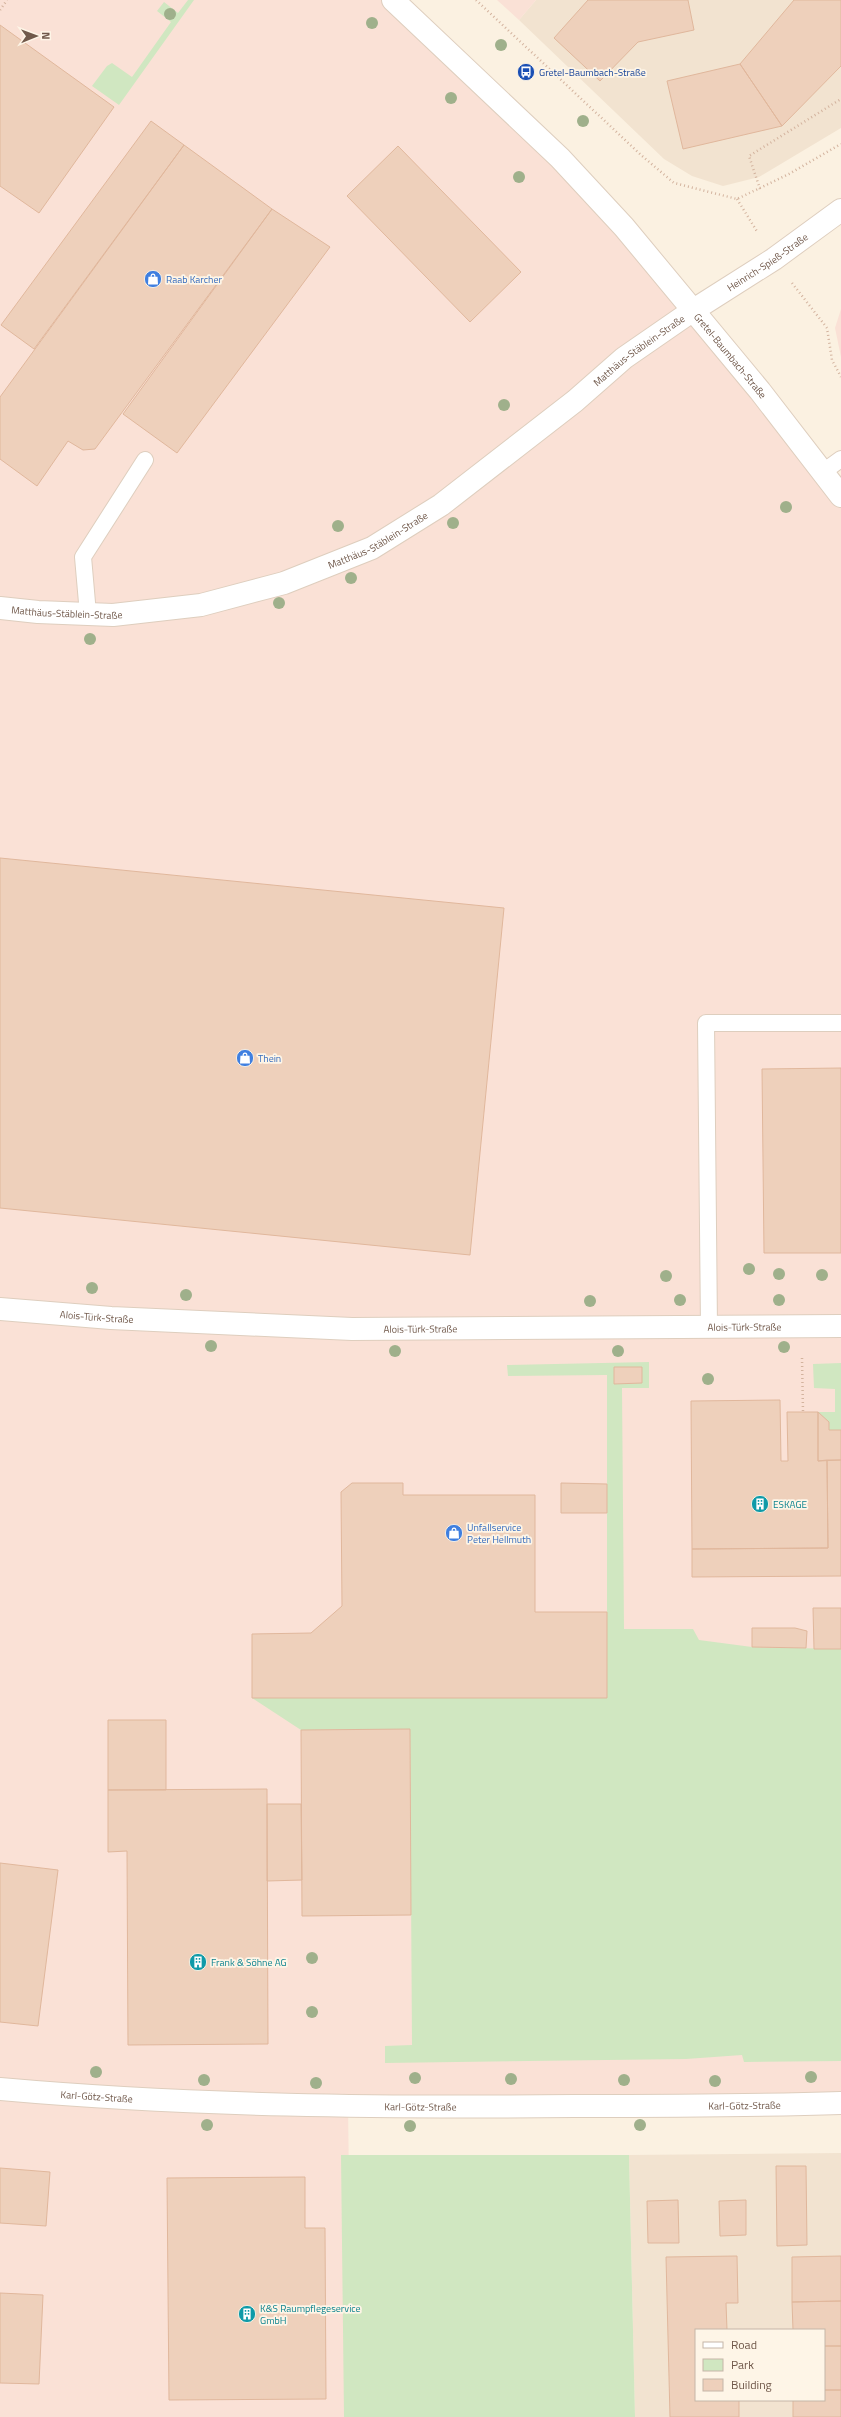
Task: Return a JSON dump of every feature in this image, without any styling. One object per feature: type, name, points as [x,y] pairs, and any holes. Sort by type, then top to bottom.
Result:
[{"type":"street","name":"Gretel-Baumbach-Straße","points":[[393,0],[560,158],[624,227],[692,311],[760,391],[841,496]]},
{"type":"street","name":"Heinrich-Spieß-Straße","points":[[692,311],[774,259],[841,210]]},
{"type":"street","name":"Matthäus-Stäblein-Straße","points":[[0,608],[113,615],[201,605],[284,583],[372,548],[441,505],[575,402],[624,358],[692,311]]},
{"type":"street","name":"Alois-Türk-Straße","points":[[0,1309],[111,1318],[344,1329],[709,1328],[841,1326]]},
{"type":"street","name":"Karl-Götz-Straße","points":[[0,2089],[84,2097],[270,2105],[395,2108],[841,2104]]},
{"type":"lane","points":[[823,472],[841,459]]},
{"type":"lane","points":[[88,614],[83,557],[145,460]]},
{"type":"lane","points":[[709,1328],[706,1022],[841,1022]]},
{"type":"path","points":[[0,10],[7,0]]},
{"type":"path","points":[[476,0],[641,155],[674,183],[737,199],[760,189],[841,144]]},
{"type":"path","points":[[760,189],[750,156],[841,99]]},
{"type":"path","points":[[827,328],[832,360],[841,377]]},
{"type":"path","points":[[802,1358],[803,1412]]},
{"type":"shaded area","points":[[0,0],[390,0],[559,162],[841,498],[841,2102],[348,2104],[352,2417],[0,2417]]},
{"type":"shaded area","points":[[497,0],[536,0],[519,20]]},
{"type":"shaded area","points":[[536,0],[841,0],[841,128],[759,177],[723,186],[692,176],[664,159],[519,20]]},
{"type":"shaded area","points":[[841,309],[841,357],[835,328]]},
{"type":"shaded area","points":[[841,2153],[841,2417],[635,2417],[629,2155]]},
{"type":"green space","points":[[188,0],[194,0],[119,105],[92,86],[107,66],[112,63],[132,77],[171,22],[157,11],[164,2],[178,13]]},
{"type":"green space","points":[[649,1362],[649,1388],[622,1388],[624,1629],[693,1629],[699,1640],[752,1647],[841,1649],[841,2061],[744,2062],[742,2055],[686,2059],[385,2063],[385,2046],[412,2045],[410,1729],[301,1730],[252,1698],[607,1698],[607,1375],[508,1376],[507,1365]],"holes":[[[614,1367],[642,1367],[642,1383]]]},
{"type":"green space","points":[[841,1363],[841,1430],[829,1430],[818,1412],[835,1412],[835,1389],[814,1388],[813,1364]]},
{"type":"green space","points":[[341,2155],[629,2155],[635,2417],[344,2417]]},
{"type":"building","points":[[588,0],[688,0],[694,30],[638,42],[600,81],[554,38]]},
{"type":"building","points":[[794,0],[841,0],[841,66],[782,126],[740,64]]},
{"type":"building","points":[[0,25],[114,107],[39,213],[0,186]]},
{"type":"building","points":[[740,64],[782,126],[683,149],[667,81]]},
{"type":"building","points":[[151,121],[184,145],[34,349],[1,325]]},
{"type":"building","name":"Raab Karcher","points":[[184,145],[272,209],[95,449],[83,450],[68,441],[37,486],[0,459],[0,397]]},
{"type":"building","points":[[398,146],[521,272],[470,322],[347,196]]},
{"type":"building","points":[[272,209],[330,247],[177,453],[123,414]]},
{"type":"building","name":"Thein","points":[[0,858],[504,908],[470,1255],[0,1208]]},
{"type":"building","points":[[841,1068],[841,1253],[764,1253],[762,1069]]},
{"type":"building","points":[[614,1367],[642,1367],[642,1383],[614,1384]]},
{"type":"building","name":"ESKAGE","points":[[780,1400],[781,1461],[788,1461],[787,1412],[818,1412],[818,1461],[827,1460],[828,1548],[692,1549],[691,1401]]},
{"type":"building","points":[[818,1412],[829,1422],[829,1430],[841,1430],[841,1460],[818,1461]]},
{"type":"building","points":[[827,1460],[841,1460],[841,1576],[692,1577],[692,1549],[828,1548]]},
{"type":"building","points":[[352,1483],[403,1483],[403,1495],[535,1495],[535,1612],[607,1612],[607,1698],[252,1698],[252,1634],[311,1633],[342,1606],[341,1492]]},
{"type":"building","points":[[561,1483],[607,1484],[607,1513],[561,1513]]},
{"type":"building","points":[[813,1608],[841,1608],[841,1649],[814,1649]]},
{"type":"building","points":[[752,1628],[795,1628],[807,1631],[806,1648],[752,1647]]},
{"type":"building","points":[[108,1720],[166,1720],[166,1790],[108,1790]]},
{"type":"building","points":[[410,1729],[411,1915],[302,1916],[301,1730]]},
{"type":"building","name":"Frank & Söhne AG","points":[[267,1789],[268,2044],[128,2045],[127,1851],[108,1852],[108,1790]]},
{"type":"building","points":[[267,1804],[301,1804],[302,1880],[267,1881]]},
{"type":"building","points":[[0,1863],[58,1870],[38,2026],[0,2022]]},
{"type":"building","points":[[776,2166],[806,2166],[807,2245],[777,2246]]},
{"type":"building","points":[[0,2168],[50,2172],[46,2226],[0,2223]]},
{"type":"building","name":"K&S Raumpflegeservice GmbH","points":[[305,2177],[305,2228],[325,2228],[326,2399],[169,2400],[167,2178]]},
{"type":"building","points":[[678,2200],[679,2243],[648,2243],[647,2201]]},
{"type":"building","points":[[746,2200],[746,2235],[720,2236],[719,2201]]},
{"type":"building","points":[[737,2256],[738,2303],[726,2303],[727,2329],[695,2329],[695,2401],[739,2401],[739,2417],[670,2417],[666,2257]]},
{"type":"building","points":[[841,2256],[841,2301],[792,2302],[792,2257]]},
{"type":"building","points":[[0,2293],[43,2295],[39,2384],[0,2383]]},
{"type":"building","points":[[841,2301],[841,2346],[825,2346],[825,2329],[793,2329],[792,2302]]},
{"type":"building","points":[[825,2346],[841,2346],[841,2390],[825,2390]]},
{"type":"building","points":[[825,2390],[841,2390],[841,2417],[793,2417],[793,2401],[825,2401]]},
{"type":"place","name":"Gretel-Baumbach-Straße","points":[[526,72]]},
{"type":"place","name":"Raab Karcher","points":[[153,279]]},
{"type":"place","name":"Thein","points":[[245,1058]]},
{"type":"place","name":"ESKAGE","points":[[760,1504]]},
{"type":"place","name":"Unfallservice Peter Hellmuth","points":[[454,1533]]},
{"type":"place","name":"Frank & Söhne AG","points":[[198,1962]]},
{"type":"place","name":"K&S Raumpflegeservice GmbH","points":[[247,2314]]}]
